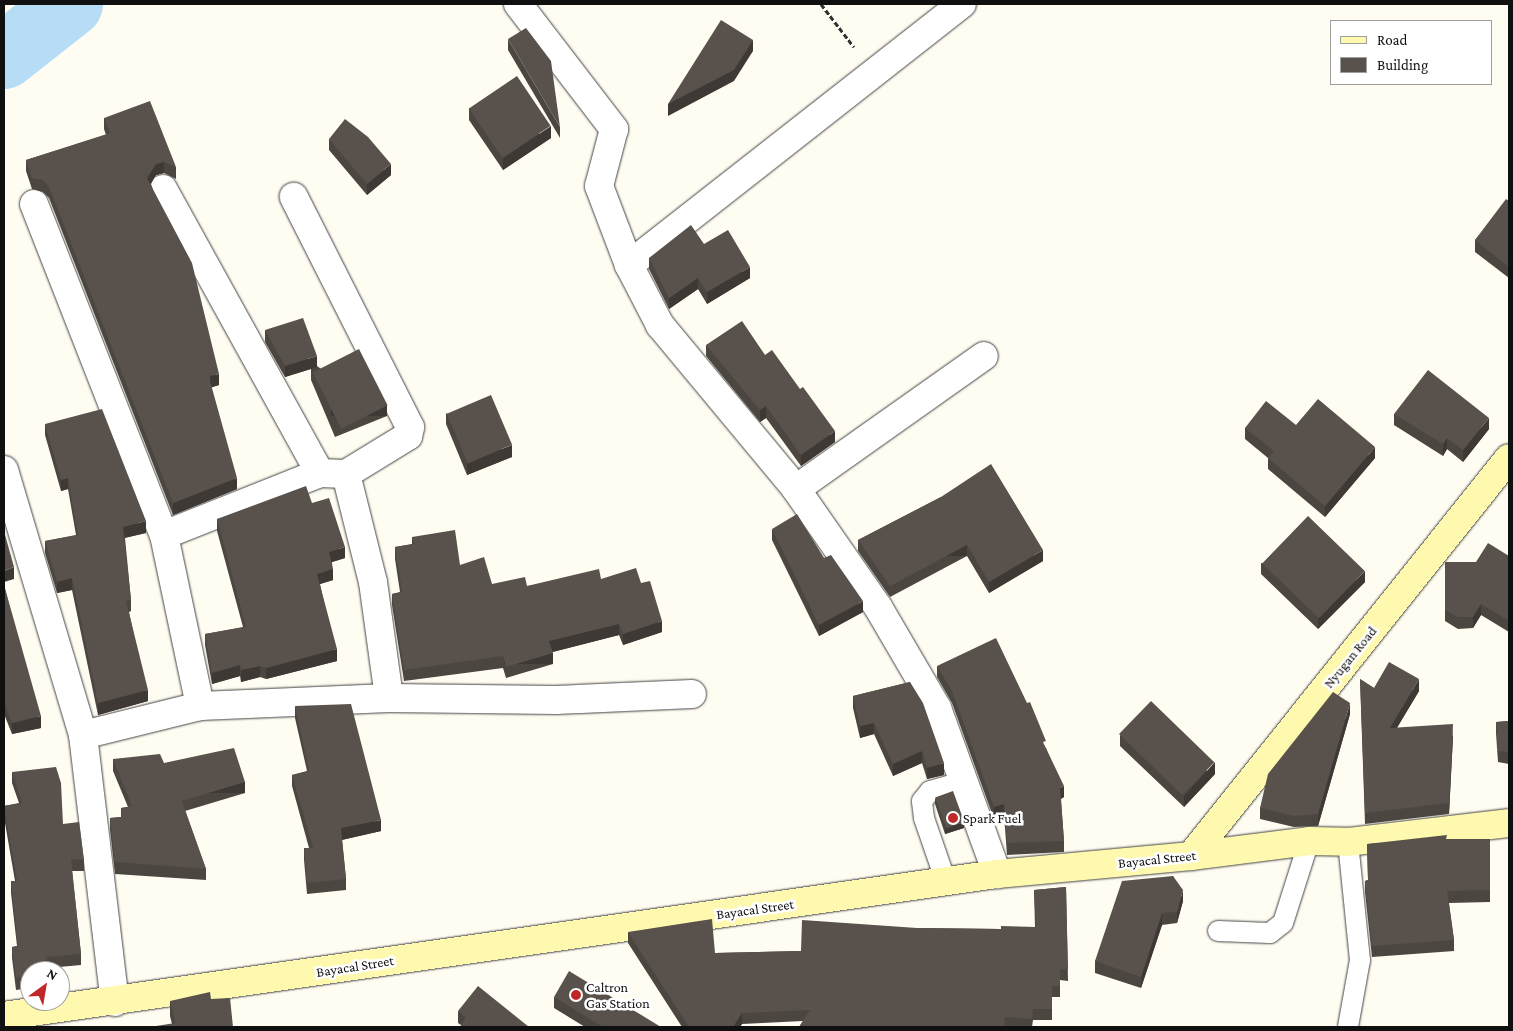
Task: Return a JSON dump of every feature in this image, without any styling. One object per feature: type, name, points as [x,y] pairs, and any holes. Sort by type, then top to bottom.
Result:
[{"type":"main road","name":"Nyugan Road","points":[[1191,856],[1509,458]]},
{"type":"main road","name":"Bayacal Street","points":[[4,1016],[43,1019],[115,1002],[998,874],[1191,856],[1309,841],[1348,842],[1509,823]]},
{"type":"street","points":[[518,4],[614,129],[599,186],[629,265],[660,325],[796,489],[878,607],[937,708],[966,781],[998,874]]},
{"type":"street","points":[[629,265],[873,71],[962,4]]},
{"type":"street","points":[[163,189],[333,474],[373,582],[389,698]]},
{"type":"street","points":[[164,535],[333,474],[408,436],[410,427],[294,197]]},
{"type":"street","points":[[34,204],[164,535],[200,706]]},
{"type":"street","points":[[796,489],[984,356]]},
{"type":"street","points":[[4,470],[83,735],[115,1002]]},
{"type":"street","points":[[83,735],[200,706],[389,698],[556,700],[692,694]]},
{"type":"lane","points":[[946,882],[924,818],[922,801],[930,791],[966,781]]},
{"type":"lane","points":[[1218,931],[1270,933],[1283,923],[1309,841]]},
{"type":"lane","points":[[1348,842],[1360,960],[1348,1027]]},
{"type":"path","points":[[821,4],[873,71]]},
{"type":"building","points":[[721,20],[753,40],[734,70],[668,104]]},
{"type":"building","points":[[526,28],[551,61],[560,127],[508,39]]},
{"type":"building","points":[[517,76],[551,126],[502,158],[469,108]]},
{"type":"building","points":[[150,101],[176,167],[164,162],[156,164],[147,178],[192,263],[219,374],[210,376],[210,381],[237,478],[173,503],[49,187],[43,180],[32,178],[26,160],[110,133],[104,118]]},
{"type":"building","points":[[345,119],[368,137],[391,164],[367,184],[329,139]]},
{"type":"building","points":[[1506,199],[1509,201],[1509,267],[1475,240]]},
{"type":"building","points":[[691,225],[704,244],[728,230],[750,267],[707,292],[698,278],[669,298],[649,258]]},
{"type":"building","points":[[303,318],[317,356],[285,366],[265,330]]},
{"type":"building","points":[[742,321],[765,355],[772,350],[800,389],[803,387],[835,431],[801,455],[766,406],[760,410],[706,345]]},
{"type":"building","points":[[359,349],[388,405],[341,429],[313,373]]},
{"type":"building","points":[[1428,370],[1489,418],[1463,450],[1447,438],[1443,444],[1394,414]]},
{"type":"building","points":[[491,395],[512,445],[468,463],[447,414]]},
{"type":"building","points":[[1318,399],[1375,447],[1325,506],[1268,458],[1274,451],[1245,428],[1266,401],[1296,425]]},
{"type":"building","points":[[102,409],[146,521],[123,527],[131,600],[126,601],[148,690],[98,703],[72,578],[57,582],[45,541],[78,535],[68,478],[61,480],[45,424]]},
{"type":"building","points":[[991,464],[1043,550],[989,582],[967,545],[890,586],[858,540],[941,497]]},
{"type":"building","points":[[306,486],[312,503],[329,498],[345,547],[329,552],[333,569],[317,574],[337,649],[266,668],[260,666],[241,670],[240,665],[212,673],[205,634],[246,627],[217,519]]},
{"type":"building","points":[[797,514],[824,558],[831,555],[863,601],[819,625],[772,529]]},
{"type":"building","points":[[1308,516],[1365,571],[1319,618],[1262,563]]},
{"type":"building","points":[[455,530],[460,565],[484,557],[492,584],[525,577],[527,586],[599,569],[601,579],[636,568],[641,583],[650,581],[662,621],[623,634],[619,624],[549,641],[553,653],[506,667],[503,656],[404,670],[392,594],[402,592],[395,547],[414,544],[412,537]]},
{"type":"building","points":[[4,531],[14,567],[4,571]]},
{"type":"building","points":[[1488,543],[1509,556],[1509,621],[1481,604],[1473,617],[1458,617],[1445,610],[1445,562],[1476,562]]},
{"type":"building","points":[[4,585],[41,716],[12,723],[4,702]]},
{"type":"building","points":[[996,638],[1027,703],[1030,702],[1046,741],[1043,742],[1064,786],[1060,788],[1064,841],[1007,843],[1004,804],[994,807],[952,691],[937,666]]},
{"type":"building","points":[[1389,662],[1419,679],[1390,728],[1453,724],[1449,803],[1365,813],[1360,679],[1374,688]]},
{"type":"building","points":[[910,682],[923,703],[944,763],[927,768],[922,751],[893,764],[874,723],[860,726],[853,696]]},
{"type":"building","points":[[1333,692],[1350,703],[1318,814],[1294,816],[1260,808],[1268,774]]},
{"type":"building","points":[[1151,701],[1214,762],[1182,795],[1119,734]]},
{"type":"building","points":[[351,704],[381,820],[341,828],[346,879],[307,883],[304,848],[313,848],[292,775],[309,771],[295,706]]},
{"type":"building","points":[[1509,721],[1509,752],[1498,751],[1496,722]]},
{"type":"building","points":[[234,748],[245,782],[182,801],[206,869],[115,862],[110,818],[122,817],[121,808],[132,806],[113,759],[160,754],[164,763]]},
{"type":"building","points":[[56,767],[61,783],[63,824],[79,822],[84,860],[71,859],[81,954],[46,957],[47,961],[20,961],[20,977],[16,978],[12,947],[18,946],[11,881],[17,881],[4,806],[22,803],[12,772]]},
{"type":"building","name":"Spark Fuel","points":[[953,791],[964,822],[946,829],[935,797]]},
{"type":"building","points":[[1447,835],[1446,839],[1490,839],[1490,890],[1447,891],[1454,940],[1372,946],[1365,881],[1368,880],[1367,844]]},
{"type":"building","points":[[1173,876],[1183,890],[1177,912],[1162,913],[1141,977],[1095,961],[1122,881]]},
{"type":"building","points":[[1066,887],[1068,970],[1060,969],[1060,986],[1052,986],[1052,1009],[1033,1009],[1032,1019],[1004,1017],[1005,1027],[799,1027],[810,1010],[742,1013],[733,1027],[689,1027],[628,932],[712,919],[715,953],[801,951],[802,920],[917,928],[1001,929],[1001,926],[1036,927],[1034,890]]},
{"type":"building","points":[[569,971],[661,1027],[603,1027],[554,997]]},
{"type":"building","points":[[478,986],[529,1027],[460,1027],[466,1018],[458,1011]]},
{"type":"building","points":[[210,992],[211,999],[230,998],[233,1027],[150,1027],[175,1023],[170,1001]]},
{"type":"waterway","points":[[4,56],[70,4]]},
{"type":"place","name":"Spark Fuel","points":[[953,818]]},
{"type":"place","name":"Caltron Gas Station","points":[[576,995]]}]
